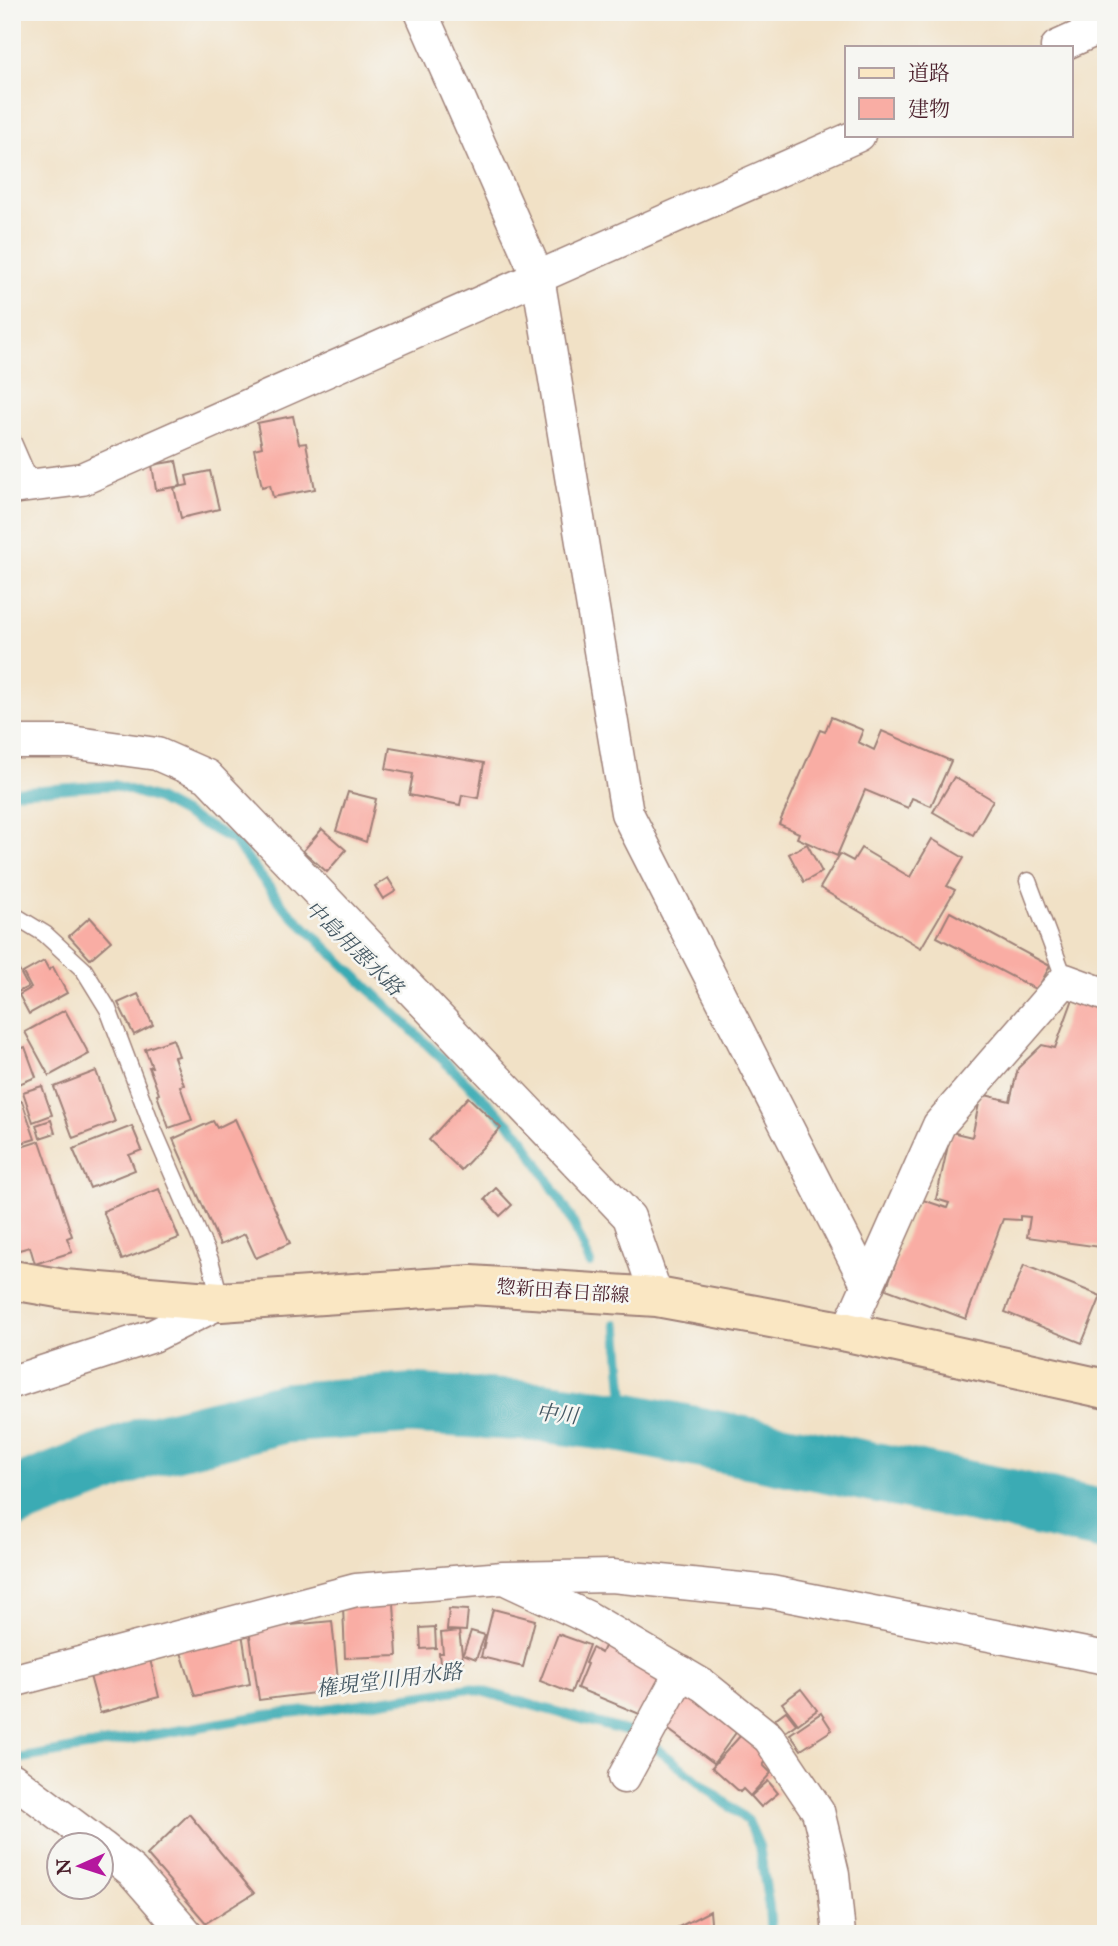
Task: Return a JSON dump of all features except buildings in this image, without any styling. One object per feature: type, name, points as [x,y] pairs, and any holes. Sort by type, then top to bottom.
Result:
[{"type":"main road","name":"惣新田春日部線","points":[[12,1280],[64,1289],[221,1302],[471,1284],[657,1297],[847,1332],[1106,1389]]},
{"type":"street","points":[[421,12],[538,277],[627,813],[867,1286]]},
{"type":"street","points":[[1058,46],[1106,25]]},
{"type":"street","points":[[22,487],[82,479],[857,136]]},
{"type":"street","points":[[12,742],[70,742],[157,754],[207,776],[629,1217],[657,1297]]},
{"type":"street","points":[[847,1332],[939,1125],[1065,980],[1106,995]]},
{"type":"street","points":[[12,1382],[153,1336],[221,1302]]},
{"type":"street","points":[[12,1681],[356,1590],[503,1578],[612,1576],[771,1592],[1106,1658]]},
{"type":"street","points":[[503,1578],[587,1617],[681,1672],[704,1686],[769,1738],[818,1811],[833,1874],[839,1934]]},
{"type":"street","points":[[624,1777],[681,1672]]},
{"type":"street","points":[[12,1779],[79,1830]]},
{"type":"street","points":[[116,1858],[132,1871],[187,1934]]},
{"type":"lane","points":[[12,440],[22,487]]},
{"type":"lane","points":[[1028,881],[1065,980]]},
{"type":"lane","points":[[12,914],[45,933],[84,970],[108,1009],[154,1131],[210,1260],[221,1302]]},
{"type":"waterway","name":"中島用悪水路","points":[[12,792],[114,785],[157,799],[233,840],[284,907],[520,1134],[570,1216],[590,1263]]},
{"type":"waterway","name":"中島用悪水路","points":[[616,1324],[626,1423]]},
{"type":"waterway","name":"中川","points":[[12,1499],[146,1447],[284,1413],[409,1404],[544,1412],[626,1423],[1106,1521]]},
{"type":"waterway","name":"権現堂川用水路","points":[[12,1760],[266,1715],[470,1688],[640,1735],[748,1821],[759,1846],[771,1934]]}]
